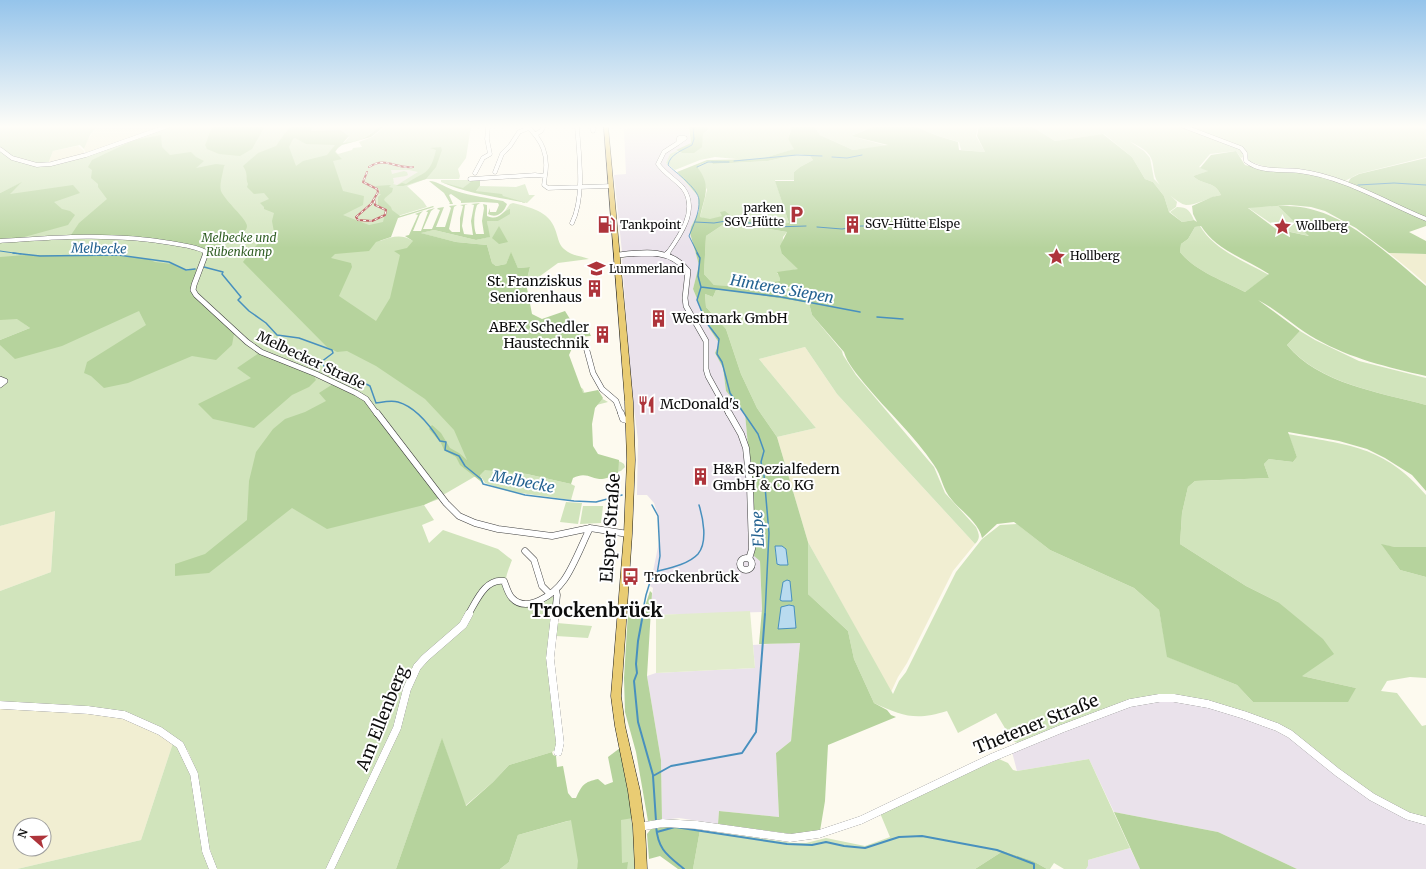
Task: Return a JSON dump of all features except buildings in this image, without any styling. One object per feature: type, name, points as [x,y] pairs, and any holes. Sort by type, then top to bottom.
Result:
[{"type":"main road","name":"Elsper Straße","points":[[609,167],[618,255],[630,422],[631,460],[628,534],[616,696],[620,726],[634,791],[644,826],[641,869]]},
{"type":"street","points":[[475,173],[478,167]]},
{"type":"street","points":[[495,167],[495,172]]},
{"type":"street","points":[[547,167],[544,185],[547,187],[611,186]]},
{"type":"street","points":[[572,223],[577,214],[578,167]]},
{"type":"street","points":[[660,167],[684,191],[688,200],[688,210],[681,232],[666,255]]},
{"type":"street","points":[[1257,167],[1299,171],[1330,178],[1426,219]]},
{"type":"street","points":[[470,180],[528,175],[546,176]]},
{"type":"street","name":"Melbecker Straße","points":[[0,241],[49,236],[111,236],[156,241],[201,249],[206,252],[199,268],[193,290],[196,295],[247,342],[261,352],[316,374],[366,399],[446,503],[459,516],[475,523],[498,529],[552,536],[590,528],[628,534]]},
{"type":"street","points":[[618,255],[650,253],[666,255],[680,262],[688,272],[685,298],[686,306],[706,341],[706,369],[708,376],[741,434],[746,448],[750,486],[751,541],[749,559]]},
{"type":"street","points":[[586,347],[593,372],[602,389],[616,401],[623,419],[630,422]]},
{"type":"street","points":[[0,379],[5,381],[0,385]]},
{"type":"street","name":"Am Ellenberg","points":[[330,869],[397,728],[407,689],[417,667],[462,625],[480,594],[494,581],[504,581],[511,597],[522,604],[533,603],[553,592],[565,579],[590,528]]},
{"type":"street","points":[[525,551],[534,560],[542,586],[557,595],[550,658],[560,743],[558,752]]},
{"type":"street","name":"Thetener Straße","points":[[644,826],[663,823],[697,825],[790,838],[819,836],[879,811],[1045,734],[1135,702],[1158,698],[1175,698],[1196,702],[1250,717],[1278,728],[1290,734],[1380,802],[1404,815],[1426,821]]},
{"type":"street","points":[[0,705],[88,710],[124,715],[160,731],[180,745],[194,774],[206,851],[213,869]]},
{"type":"shaded area","points":[[626,167],[670,167],[698,196],[699,211],[691,227],[690,233],[699,265],[693,289],[709,328],[719,343],[715,353],[723,368],[726,391],[745,414],[760,561],[762,612],[656,615],[650,613],[653,588],[650,586],[659,542],[659,519],[654,503],[647,495],[637,495],[638,440],[631,385],[622,259],[628,256],[628,252],[622,252],[614,175],[626,174]]},
{"type":"shaded area","points":[[391,170],[409,170],[418,172],[397,185],[393,184],[393,178],[406,176],[408,175],[407,172],[404,171],[392,174]]},
{"type":"shaded area","points":[[1389,253],[1426,254],[1426,284],[1411,271]]},
{"type":"shaded area","points":[[805,347],[837,394],[975,544],[953,571],[891,692],[808,542],[777,437],[816,428],[759,359]]},
{"type":"shaded area","points":[[55,510],[51,572],[0,591],[0,526]]},
{"type":"shaded area","points":[[800,642],[791,741],[776,753],[779,817],[719,811],[718,824],[679,818],[662,820],[661,760],[647,676],[656,673],[755,668],[753,645]]},
{"type":"shaded area","points":[[1170,700],[1196,703],[1265,725],[1293,740],[1426,824],[1426,869],[1297,869],[1218,832],[1114,812],[1089,759],[1017,771],[1012,752],[1127,707],[1152,701]]},
{"type":"shaded area","points":[[0,707],[120,716],[142,724],[173,743],[141,840],[17,869],[0,869]]},
{"type":"shaded area","points":[[1130,848],[1140,869],[1086,869],[1088,866],[1088,860]]},
{"type":"green space","name":"Melbecke und Rübenkamp","points":[[0,167],[460,167],[458,169],[460,176],[459,179],[426,179],[407,186],[423,201],[427,207],[392,219],[380,241],[392,237],[403,237],[490,260],[510,299],[560,343],[579,386],[583,389],[586,397],[601,398],[608,402],[585,408],[587,451],[621,462],[625,467],[621,471],[616,472],[514,473],[527,474],[571,484],[575,486],[571,500],[507,491],[485,483],[480,475],[443,495],[439,499],[420,506],[424,505],[434,520],[422,525],[429,543],[443,530],[498,549],[512,560],[507,575],[506,585],[511,594],[523,605],[549,597],[555,597],[548,659],[557,743],[555,750],[509,765],[493,782],[465,806],[442,739],[396,869],[216,869],[208,843],[195,768],[188,751],[179,741],[131,714],[0,704],[0,591],[51,572],[55,511],[0,526],[0,386],[8,382],[0,378],[0,345],[34,332],[22,319],[18,319],[30,328],[0,340],[0,202],[21,183],[0,193]]},
{"type":"green space","points":[[88,167],[198,167],[196,168],[224,167],[221,191],[246,223],[246,230],[237,238],[225,244],[208,249],[108,235],[71,235],[79,223],[107,199],[98,187],[98,184],[91,178],[92,170]]},
{"type":"green space","points":[[243,167],[335,167],[343,191],[364,196],[363,205],[343,215],[369,225],[383,222],[383,217],[387,212],[378,206],[378,197],[381,194],[379,194],[380,190],[375,186],[391,185],[389,187],[393,188],[392,192],[384,200],[392,210],[400,216],[433,206],[434,207],[398,218],[391,237],[376,242],[369,251],[335,254],[331,258],[351,263],[352,267],[339,296],[376,321],[390,298],[400,255],[394,251],[407,248],[413,241],[405,236],[409,235],[418,215],[415,214],[423,211],[420,214],[413,231],[421,231],[428,212],[426,212],[435,208],[431,211],[423,229],[432,229],[440,210],[437,209],[444,207],[436,227],[445,227],[451,208],[449,206],[457,205],[454,207],[449,229],[452,232],[460,232],[460,218],[463,206],[460,205],[468,204],[465,205],[462,226],[464,234],[473,235],[471,221],[474,205],[471,204],[480,203],[477,205],[475,216],[474,227],[476,234],[484,234],[482,221],[484,208],[483,204],[487,205],[487,216],[491,217],[497,217],[510,209],[510,214],[498,221],[487,221],[490,237],[476,240],[434,230],[421,233],[456,242],[487,245],[492,263],[496,266],[506,264],[511,252],[518,268],[530,267],[526,283],[532,314],[542,319],[565,311],[575,327],[587,328],[591,336],[577,337],[569,355],[583,393],[598,390],[603,398],[595,408],[592,424],[593,446],[598,454],[619,460],[618,474],[602,479],[581,475],[573,478],[571,484],[527,474],[485,470],[480,475],[484,484],[460,465],[456,457],[444,450],[441,443],[429,429],[432,425],[441,433],[450,448],[467,460],[454,430],[425,399],[376,366],[347,351],[337,352],[327,347],[243,262],[260,241],[274,232],[272,221],[274,213],[264,209],[260,203],[269,199],[264,193],[254,194],[247,187],[248,184]]},
{"type":"green space","points":[[430,167],[436,167],[426,179],[403,186],[396,186],[402,183],[406,184],[429,169]]},
{"type":"green space","points":[[671,167],[684,167],[675,170]]},
{"type":"green space","points":[[691,167],[698,167],[706,187],[700,217],[710,219],[722,216],[720,212],[725,211],[731,216],[752,218],[769,224],[789,223],[775,181],[794,181],[794,172],[801,167],[1138,167],[1145,179],[1153,182],[1164,196],[1169,212],[1182,222],[1194,220],[1197,222],[1193,214],[1192,206],[1212,197],[1221,195],[1215,187],[1193,176],[1208,171],[1200,168],[1201,167],[1253,167],[1316,175],[1348,185],[1426,219],[1426,226],[1409,232],[1426,241],[1426,254],[1389,253],[1356,228],[1325,211],[1311,207],[1290,205],[1248,208],[1276,229],[1309,236],[1278,206],[1305,208],[1329,215],[1344,222],[1373,242],[1426,286],[1426,376],[1370,362],[1329,346],[1309,335],[1258,300],[1300,331],[1287,345],[1300,358],[1316,369],[1351,385],[1426,405],[1426,491],[1412,475],[1385,458],[1367,449],[1339,441],[1288,432],[1297,457],[1293,462],[1269,459],[1264,464],[1269,478],[1195,481],[1188,487],[1182,513],[1180,544],[1246,586],[1278,602],[1323,639],[1334,654],[1302,676],[1356,688],[1348,702],[1253,702],[1237,685],[1167,657],[1159,610],[1134,588],[1050,550],[1014,522],[997,524],[982,538],[974,522],[949,496],[937,469],[926,454],[855,372],[847,360],[844,352],[812,315],[809,303],[732,291],[716,290],[713,297],[705,294],[706,307],[726,329],[741,374],[757,408],[777,437],[808,542],[808,594],[848,631],[854,659],[874,703],[896,717],[828,745],[825,801],[820,831],[799,835],[718,824],[719,811],[779,817],[776,753],[791,741],[800,643],[759,644],[762,609],[760,561],[754,556],[752,487],[745,414],[726,391],[723,368],[715,353],[719,343],[709,328],[693,289],[699,265],[690,233],[691,227],[699,211],[698,196],[677,172]],"holes":[[[724,224],[740,224],[787,232],[780,246],[782,254],[798,269],[777,272],[780,281],[769,282],[819,295],[810,299],[735,286],[714,285],[704,274],[706,236]],[[1201,226],[1207,234],[1223,248],[1269,274],[1245,292],[1219,280],[1194,265],[1180,252],[1181,244],[1188,239],[1195,227]],[[775,546],[786,549],[788,565],[777,564]]]},
{"type":"green space","points":[[698,167],[801,167],[794,172],[794,180],[775,180],[789,223],[769,224],[752,218],[723,216],[710,220],[700,217],[707,190]]},
{"type":"green space","points":[[1138,167],[1152,167],[1154,179],[1161,186],[1156,179],[1153,167],[1199,167],[1209,171],[1193,176],[1215,187],[1221,195],[1195,204],[1186,205],[1178,202],[1170,195],[1177,202],[1176,207],[1169,212],[1164,196],[1153,182],[1145,179]]},
{"type":"green space","points":[[1265,167],[1388,167],[1358,174],[1345,181]]},
{"type":"green space","points":[[1390,167],[1426,167],[1426,218],[1348,182],[1351,178],[1359,174]]},
{"type":"green space","points":[[441,180],[473,180],[463,189],[441,182]]},
{"type":"green space","points":[[473,180],[480,180],[480,186],[476,191],[502,194],[503,196],[527,203],[472,192],[441,182],[463,188]]},
{"type":"green space","points":[[429,181],[436,182],[462,193],[503,201],[507,204],[500,214],[494,216],[488,214],[490,208],[490,212],[496,212],[499,205],[498,203],[461,203],[461,201],[451,194],[449,195],[453,204],[449,204],[450,203],[444,193]]},
{"type":"green space","points":[[22,182],[10,194],[73,185],[80,193],[54,202],[62,209],[70,211],[75,215],[68,225],[17,239],[0,241],[0,193]]},
{"type":"green space","points":[[525,184],[529,195],[535,195],[527,203],[476,191],[480,186],[516,187]]},
{"type":"green space","points":[[513,203],[532,208],[543,214],[552,223],[559,242],[564,249],[573,254],[589,259],[558,263],[536,279],[526,283],[530,267],[518,268],[511,253],[506,264],[496,266],[492,263],[487,245],[456,242],[420,233],[434,230],[476,240],[489,237],[487,221],[498,221],[510,204]]},
{"type":"green space","points":[[1278,206],[1310,236],[1276,229],[1272,224],[1247,207]]},
{"type":"green space","points":[[1177,207],[1188,210],[1194,220],[1182,222],[1170,212]]},
{"type":"green space","points":[[724,224],[740,224],[787,232],[783,237],[782,254],[799,269],[777,273],[781,278],[780,281],[770,282],[779,286],[820,295],[810,299],[735,286],[714,285],[704,274],[706,236]]},
{"type":"green space","points":[[499,226],[508,242],[499,244],[492,238]]},
{"type":"green space","points":[[1200,226],[1213,242],[1222,249],[1269,275],[1245,292],[1210,275],[1194,265],[1180,252],[1181,244],[1188,239],[1195,227]]},
{"type":"green space","points":[[25,255],[120,256],[148,259],[155,262],[172,264],[187,271],[197,268],[192,289],[234,334],[232,345],[216,360],[192,356],[128,383],[104,388],[91,376],[84,373],[87,362],[146,325],[139,311],[62,346],[15,359],[0,345],[0,340],[30,328],[17,319],[0,320],[0,257]]},
{"type":"green space","points":[[716,290],[732,291],[809,303],[812,315],[842,351],[856,375],[934,467],[945,493],[976,527],[979,536],[975,544],[837,394],[805,347],[759,359],[816,428],[777,437],[757,408],[741,374],[726,329],[706,307],[705,294],[713,297]]},
{"type":"green space","points":[[1300,331],[1315,340],[1359,361],[1426,378],[1426,405],[1351,385],[1316,369],[1287,345]]},
{"type":"green space","points":[[259,353],[314,376],[316,380],[309,387],[292,395],[254,428],[213,419],[198,404],[251,378],[237,368]]},
{"type":"green space","points":[[333,384],[365,401],[430,484],[438,498],[424,505],[327,529],[292,508],[209,573],[175,576],[175,564],[205,554],[247,520],[249,481],[256,452],[273,429],[285,419],[305,412],[326,401],[319,393]]},
{"type":"green space","points":[[1288,434],[1347,445],[1379,457],[1395,466],[1410,478],[1426,495],[1426,547],[1395,547],[1382,545],[1400,570],[1426,577],[1426,678],[1410,677],[1387,681],[1381,691],[1397,693],[1422,726],[1426,725],[1426,819],[1406,814],[1370,792],[1280,726],[1167,694],[1046,732],[1017,743],[1012,740],[996,713],[958,733],[947,711],[926,716],[909,716],[901,714],[874,703],[854,659],[848,631],[808,594],[808,542],[893,694],[899,681],[906,672],[956,572],[982,539],[1000,525],[1017,524],[1050,550],[1134,588],[1159,610],[1168,657],[1237,685],[1253,702],[1356,688],[1302,676],[1278,602],[1246,586],[1180,544],[1182,513],[1188,487],[1195,481],[1269,478],[1264,464],[1269,459],[1293,462],[1297,457]]},
{"type":"green space","points":[[566,502],[582,503],[578,524],[560,522]]},
{"type":"green space","points":[[583,506],[603,506],[601,523],[580,524]]},
{"type":"green space","points":[[1381,544],[1395,547],[1426,547],[1426,577],[1400,570]]},
{"type":"green space","points":[[650,591],[652,593],[647,676],[661,760],[662,820],[648,821],[636,752],[625,712],[624,678],[628,612],[643,612]]},
{"type":"green space","points":[[750,611],[755,668],[656,673],[656,615]]},
{"type":"green space","points":[[557,623],[592,626],[588,638],[556,636]]},
{"type":"green space","points":[[442,738],[466,806],[493,782],[509,765],[552,752],[553,755],[556,756],[557,767],[563,766],[568,793],[572,798],[576,798],[582,787],[590,781],[598,779],[605,785],[613,782],[608,757],[620,748],[633,818],[621,820],[622,863],[628,862],[627,869],[577,869],[578,861],[571,820],[518,835],[509,862],[500,869],[396,869]]},
{"type":"green space","points":[[173,743],[178,747],[190,764],[212,869],[17,869],[141,840]]},
{"type":"green space","points":[[999,759],[1008,763],[1013,770],[1017,771],[1089,759],[1130,848],[1088,860],[1088,866],[1086,869],[1064,869],[1054,863],[1050,869],[1047,869],[1033,861],[1003,851],[975,869],[693,869],[700,830],[794,843],[806,843],[826,838],[865,846],[890,837],[880,813]]},
{"type":"green space","points":[[629,811],[633,828],[636,869],[578,869],[578,865],[577,869],[500,869],[509,862],[518,835],[568,821],[567,818]]},
{"type":"green space","points":[[1114,812],[1218,832],[1297,869],[1140,869]]},
{"type":"green space","points":[[667,827],[700,830],[693,869],[678,869],[660,856],[649,859],[647,834],[651,829]]},
{"type":"green space","points":[[1003,851],[1033,861],[1047,869],[975,869]]},
{"type":"water","points":[[775,546],[782,546],[786,549],[788,565],[777,564]]},
{"type":"water","points":[[787,580],[790,581],[792,601],[782,601],[780,600],[783,582]]},
{"type":"water","points":[[789,605],[794,606],[796,628],[778,629],[781,607]]},
{"type":"waterway","name":"Elspe","points":[[670,167],[691,186],[698,195],[699,205],[696,219],[689,236],[698,254]]},
{"type":"waterway","points":[[1358,185],[1394,183],[1426,185]]},
{"type":"waterway","points":[[695,222],[714,223],[732,220],[774,227],[806,226]]},
{"type":"waterway","points":[[817,227],[842,229],[861,226],[893,226],[909,223],[929,223]]},
{"type":"waterway","name":"Melbecke","points":[[0,251],[18,254]]},
{"type":"waterway","name":"Melbecke","points":[[13,253],[18,254]]},
{"type":"waterway","name":"Elspe","points":[[697,253],[700,258],[698,276],[701,287]]},
{"type":"waterway","name":"Melbecke","points":[[18,254],[40,256],[118,255],[169,262],[186,270],[195,269]]},
{"type":"waterway","name":"Melbecke","points":[[204,267],[223,272],[222,274],[241,297],[238,300],[249,311],[266,323],[277,335],[299,338],[332,350],[333,353],[321,362],[324,366],[330,367],[333,371],[349,375],[370,386],[376,403],[395,401],[411,408],[428,424],[440,441],[446,442],[445,450],[459,456],[465,466],[481,479],[483,484],[525,495],[574,501],[596,502],[622,495]]},
{"type":"waterway","name":"Hinteres Siepen","points":[[701,287],[781,297],[860,312]]},
{"type":"waterway","name":"Elspe","points":[[701,287],[697,300],[706,322],[719,339],[717,354],[722,362],[730,393],[758,434],[764,451],[761,462],[764,475],[769,533],[765,615]]},
{"type":"waterway","name":"Hinteres Siepen","points":[[877,317],[903,319]]},
{"type":"waterway","name":"Melbecke","points":[[642,615],[650,582],[657,574],[660,556],[658,516],[652,505]]},
{"type":"waterway","points":[[658,571],[685,563],[698,554],[704,537],[702,516],[699,505]]},
{"type":"waterway","name":"Melbecke","points":[[643,614],[638,641],[636,664],[637,673],[634,681],[638,722],[653,775]]},
{"type":"waterway","name":"Elspe","points":[[656,821],[653,776],[671,766],[742,753],[756,732],[765,614]]},
{"type":"waterway","name":"Elspe","points":[[656,826],[659,841],[664,851],[684,869]]},
{"type":"waterway","points":[[657,832],[675,827],[787,844],[812,845],[826,842],[844,846],[865,848],[899,837],[922,836],[997,850],[1034,864],[1034,869]]},
{"type":"railway","points":[[404,167],[413,167]]},
{"type":"railway","points":[[367,172],[363,182],[377,189],[378,192],[371,204],[356,217],[358,220],[372,221],[385,215],[386,210],[375,205],[374,199]]},
{"type":"place","name":"parken SGV_Hütte","points":[[797,215]]},
{"type":"place","name":"SGV-Hütte Elspe","points":[[852,224]]},
{"type":"place","name":"Tankpoint","points":[[607,225]]},
{"type":"place","name":"Wollberg","points":[[1283,226]]},
{"type":"place","name":"Hollberg","points":[[1057,256]]},
{"type":"place","name":"Lummerland","points":[[596,269]]},
{"type":"place","name":"St. Franziskus Seniorenhaus","points":[[595,289]]},
{"type":"place","name":"Westmark GmbH","points":[[659,318]]},
{"type":"place","name":"ABEX Schedler Haustechnik","points":[[602,335]]},
{"type":"place","name":"McDonald's","points":[[647,404]]},
{"type":"place","name":"H&R Spezialfedern GmbH & Co KG","points":[[700,477]]},
{"type":"place","name":"Trockenbrück","points":[[631,577]]},
{"type":"district","name":"Trockenbrück","points":[[596,610]]}]
